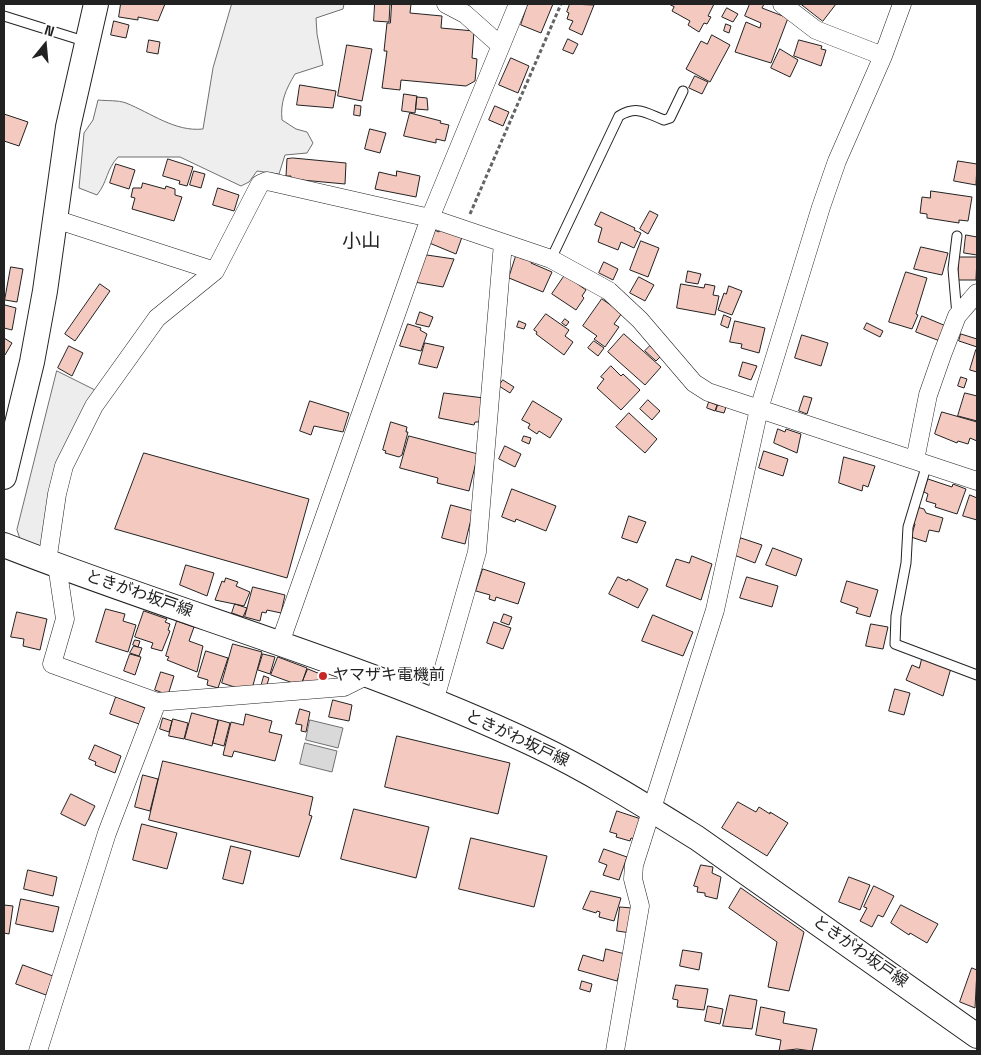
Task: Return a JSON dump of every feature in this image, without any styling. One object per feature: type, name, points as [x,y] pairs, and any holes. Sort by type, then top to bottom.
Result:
[{"type":"main road","points":[[4,477],[32,362],[68,127],[96,4]]},
{"type":"main road","name":"ときがわ坂戸線","points":[[4,545],[52,564],[280,643],[368,676],[533,744],[653,810],[705,844],[977,1036]]},
{"type":"street","points":[[446,4],[465,14],[500,46]]},
{"type":"street","points":[[280,643],[430,218],[518,4]]},
{"type":"street","points":[[782,4],[816,30],[883,56]]},
{"type":"street","points":[[614,1051],[640,906],[633,879],[634,865],[715,610],[759,409],[837,161],[883,56],[902,4]]},
{"type":"street","points":[[368,676],[344,687],[157,702],[52,664],[65,619],[52,564],[57,494],[64,466],[94,406],[157,318],[215,271],[260,184],[267,181],[430,218],[551,259],[609,292],[640,320],[694,383],[708,392],[977,481]]},
{"type":"street","points":[[55,219],[215,271]]},
{"type":"street","points":[[434,702],[477,552],[503,243]]},
{"type":"street","points":[[921,462],[928,395],[957,316],[977,293]]},
{"type":"street","points":[[38,1051],[107,832],[157,702]]},
{"type":"lane","points":[[4,16],[87,42]]},
{"type":"lane","points":[[551,259],[619,116],[630,109],[642,111],[664,120],[670,118],[683,90]]},
{"type":"lane","points":[[957,236],[953,269],[957,316]]},
{"type":"lane","points":[[921,462],[908,527],[906,563],[896,616],[895,644],[977,675]]},
{"type":"path","points":[[463,229],[561,4]]},
{"type":"shaded area","points":[[232,4],[344,4],[343,9],[316,18],[323,65],[295,74],[286,90],[283,101],[282,120],[296,129],[307,132],[313,143],[307,153],[285,155],[279,174],[257,171],[249,182],[241,186],[180,157],[118,157],[111,166],[97,195],[79,188],[84,133],[93,120],[98,100],[123,102],[173,125],[183,128],[203,129],[213,68]]},
{"type":"shaded area","points":[[57,371],[99,392],[88,407],[45,548],[20,539],[17,530]]},
{"type":"shaded area","points":[[310,720],[343,728],[338,748],[306,740]]},
{"type":"shaded area","points":[[305,743],[337,751],[332,772],[300,764]]},
{"type":"building","points":[[121,4],[165,4],[158,21],[138,17],[138,20],[119,17]]},
{"type":"building","points":[[375,4],[390,4],[389,22],[374,21]]},
{"type":"building","points":[[392,4],[411,4],[410,13],[442,16],[441,28],[474,31],[472,58],[477,59],[475,81],[466,86],[401,80],[400,90],[382,88],[387,51],[384,51],[387,23],[390,23]]},
{"type":"building","points":[[528,4],[553,4],[541,33],[521,25]]},
{"type":"building","points":[[570,4],[594,5],[582,35],[569,29],[573,21],[567,19]]},
{"type":"building","points":[[669,4],[714,4],[708,16],[711,17],[707,24],[704,23],[699,32],[688,25],[690,21],[672,11],[674,7]]},
{"type":"building","points":[[750,4],[764,4],[762,8],[788,18],[771,63],[735,52],[746,22],[760,28],[761,23],[745,16]]},
{"type":"building","points":[[801,4],[836,4],[823,21]]},
{"type":"building","points":[[727,8],[738,14],[733,22],[722,17]]},
{"type":"building","points":[[114,21],[129,25],[126,38],[111,35]]},
{"type":"building","points":[[726,24],[731,26],[729,33],[724,31]]},
{"type":"building","points":[[712,35],[730,45],[710,82],[686,69],[701,41],[707,44]]},
{"type":"building","points":[[568,39],[578,44],[573,54],[563,50]]},
{"type":"building","points":[[149,40],[160,42],[158,54],[147,52]]},
{"type":"building","points":[[799,40],[822,46],[821,49],[826,50],[821,66],[794,56]]},
{"type":"building","points":[[347,45],[372,49],[362,101],[338,96]]},
{"type":"building","points":[[780,49],[798,60],[790,77],[771,68]]},
{"type":"building","points":[[511,58],[529,66],[518,93],[499,85]]},
{"type":"building","points":[[695,76],[708,82],[702,94],[689,88]]},
{"type":"building","points":[[300,85],[336,91],[333,108],[297,105]]},
{"type":"building","points":[[404,94],[417,96],[415,113],[402,111]]},
{"type":"building","points":[[417,97],[427,98],[428,110],[416,109]]},
{"type":"building","points":[[355,105],[361,106],[360,116],[354,115]]},
{"type":"building","points":[[495,106],[509,112],[503,126],[489,120]]},
{"type":"building","points":[[410,113],[449,125],[445,141],[436,139],[436,143],[404,136]]},
{"type":"building","points":[[4,114],[28,122],[19,146],[4,141]]},
{"type":"building","points":[[370,129],[386,133],[380,153],[365,149]]},
{"type":"building","points":[[168,159],[193,167],[187,186],[179,184],[180,181],[163,176]]},
{"type":"building","points":[[287,159],[346,163],[345,184],[291,179],[291,176],[286,176]]},
{"type":"building","points":[[958,161],[977,164],[976,185],[954,181]]},
{"type":"building","points":[[116,164],[135,170],[129,189],[110,183]]},
{"type":"building","points":[[194,171],[205,174],[201,188],[190,185]]},
{"type":"building","points":[[397,171],[420,176],[416,197],[375,189],[379,172],[396,176]]},
{"type":"building","points":[[143,183],[165,189],[166,186],[175,189],[175,195],[182,197],[174,221],[132,209],[135,198],[131,197],[133,188],[141,188]]},
{"type":"building","points":[[218,188],[239,195],[234,211],[213,205]]},
{"type":"building","points":[[931,191],[972,197],[968,221],[959,220],[959,223],[927,218],[927,214],[920,213],[922,197],[930,198]]},
{"type":"building","points":[[650,211],[658,215],[648,234],[640,229]]},
{"type":"building","points":[[601,212],[635,228],[634,230],[641,233],[634,248],[621,242],[618,250],[598,242],[602,228],[595,225]]},
{"type":"building","points":[[432,229],[439,232],[440,229],[462,237],[456,254],[427,242]]},
{"type":"building","points":[[966,235],[977,237],[977,255],[964,253]]},
{"type":"building","points":[[641,241],[659,248],[648,277],[630,270]]},
{"type":"building","points":[[921,247],[948,253],[942,275],[914,269]]},
{"type":"building","points":[[420,254],[454,259],[443,287],[414,282]]},
{"type":"building","points":[[516,256],[523,259],[524,256],[532,260],[531,263],[552,272],[543,292],[509,278]]},
{"type":"building","points":[[959,257],[977,257],[976,280],[958,280]]},
{"type":"building","points":[[604,262],[618,269],[613,280],[599,273]]},
{"type":"building","points":[[11,267],[23,269],[17,302],[5,300]]},
{"type":"building","points":[[688,271],[701,274],[698,284],[686,282]]},
{"type":"building","points":[[906,272],[927,278],[916,314],[918,315],[912,329],[889,322]]},
{"type":"building","points":[[565,275],[586,290],[582,296],[584,298],[576,310],[552,294]]},
{"type":"building","points":[[639,277],[654,285],[645,301],[630,293]]},
{"type":"building","points":[[100,284],[110,291],[75,341],[65,334]]},
{"type":"building","points":[[681,284],[704,288],[705,284],[715,286],[713,295],[719,296],[715,315],[677,308]]},
{"type":"building","points":[[729,286],[742,291],[732,315],[718,310],[724,293],[726,294]]},
{"type":"building","points":[[602,299],[622,313],[614,324],[619,327],[605,347],[594,339],[597,336],[583,326]]},
{"type":"building","points":[[5,305],[16,308],[12,330],[4,328]]},
{"type":"building","points":[[420,312],[433,317],[429,327],[416,324]]},
{"type":"building","points":[[546,314],[569,330],[565,336],[573,342],[564,355],[536,334],[537,332],[534,330]]},
{"type":"building","points":[[724,315],[731,318],[728,328],[721,325]]},
{"type":"building","points":[[922,316],[946,326],[940,341],[916,332]]},
{"type":"building","points":[[565,319],[569,322],[566,326],[562,323]]},
{"type":"building","points":[[519,321],[526,324],[524,329],[517,327]]},
{"type":"building","points":[[735,321],[765,328],[759,353],[741,348],[742,344],[730,342]]},
{"type":"building","points":[[867,323],[883,331],[880,337],[864,329]]},
{"type":"building","points":[[408,324],[421,328],[420,330],[427,334],[421,351],[400,346]]},
{"type":"building","points":[[624,334],[661,367],[645,385],[608,352]]},
{"type":"building","points":[[961,334],[977,339],[977,347],[959,341]]},
{"type":"building","points":[[802,335],[828,343],[821,366],[795,358]]},
{"type":"building","points":[[4,338],[12,343],[5,355],[4,355]]},
{"type":"building","points":[[594,341],[604,348],[598,356],[588,348]]},
{"type":"building","points":[[425,343],[444,347],[437,368],[419,364]]},
{"type":"building","points":[[69,346],[83,353],[72,376],[58,368]]},
{"type":"building","points":[[650,346],[661,356],[656,361],[645,351]]},
{"type":"building","points":[[977,351],[977,372],[970,370]]},
{"type":"building","points":[[743,362],[757,366],[751,380],[739,376]]},
{"type":"building","points":[[611,366],[640,390],[621,410],[597,388],[604,379],[601,377]]},
{"type":"building","points":[[961,377],[967,379],[964,388],[958,386]]},
{"type":"building","points":[[503,380],[514,387],[510,393],[499,386]]},
{"type":"building","points":[[444,393],[484,398],[479,422],[475,422],[474,425],[439,418]]},
{"type":"building","points":[[965,393],[977,396],[977,421],[958,416]]},
{"type":"building","points":[[804,396],[812,398],[807,414],[799,411]]},
{"type":"building","points":[[648,400],[660,411],[652,420],[640,409]]},
{"type":"building","points":[[310,401],[349,413],[343,432],[314,426],[311,435],[300,431]]},
{"type":"building","points":[[533,401],[562,419],[550,438],[539,431],[537,434],[528,428],[530,424],[522,420]]},
{"type":"building","points":[[709,402],[717,405],[715,411],[707,408]]},
{"type":"building","points":[[718,405],[726,407],[724,413],[716,411]]},
{"type":"building","points":[[942,412],[977,422],[977,441],[970,438],[968,444],[958,441],[957,443],[935,434]]},
{"type":"building","points":[[629,413],[657,439],[645,453],[616,427]]},
{"type":"building","points":[[391,422],[407,427],[406,432],[408,432],[402,455],[399,457],[385,453],[386,451],[383,450]]},
{"type":"building","points":[[778,429],[785,432],[786,429],[801,434],[797,453],[774,443]]},
{"type":"building","points":[[409,436],[478,454],[469,491],[437,483],[438,478],[400,468]]},
{"type":"building","points":[[524,436],[531,438],[529,444],[522,441]]},
{"type":"building","points":[[505,446],[521,454],[515,467],[499,459]]},
{"type":"building","points":[[764,451],[788,459],[783,476],[759,468]]},
{"type":"building","points":[[144,453],[309,499],[287,578],[115,529]]},
{"type":"building","points":[[844,457],[875,466],[868,487],[863,485],[862,491],[839,483]]},
{"type":"building","points":[[928,479],[952,487],[953,484],[966,489],[957,514],[935,507],[936,504],[926,501],[928,494],[924,492]]},
{"type":"building","points":[[512,489],[556,506],[546,531],[516,519],[515,522],[502,517]]},
{"type":"building","points":[[970,495],[977,498],[977,520],[963,516]]},
{"type":"building","points":[[451,505],[473,511],[465,544],[442,538]]},
{"type":"building","points":[[917,507],[924,509],[926,513],[943,518],[939,532],[929,530],[926,542],[911,537],[915,524],[912,521]]},
{"type":"building","points":[[629,516],[646,522],[637,543],[622,538]]},
{"type":"building","points":[[741,538],[762,545],[755,563],[734,555]]},
{"type":"building","points":[[773,548],[802,559],[796,576],[766,565]]},
{"type":"building","points":[[692,556],[712,564],[701,600],[666,586],[676,559],[689,563]]},
{"type":"building","points":[[186,565],[214,573],[207,596],[180,585]]},
{"type":"building","points":[[483,569],[525,583],[518,604],[496,597],[495,601],[489,599],[490,595],[476,591]]},
{"type":"building","points":[[618,577],[627,581],[628,579],[648,589],[638,608],[609,594]]},
{"type":"building","points":[[747,577],[778,586],[772,607],[740,598]]},
{"type":"building","points":[[226,578],[238,582],[236,586],[250,592],[244,606],[215,600],[222,581],[224,582]]},
{"type":"building","points":[[847,581],[878,590],[870,617],[856,613],[858,608],[841,602]]},
{"type":"building","points":[[253,587],[285,595],[281,613],[267,610],[266,613],[262,612],[260,621],[245,617]]},
{"type":"building","points":[[235,604],[247,608],[243,617],[232,613]]},
{"type":"building","points":[[106,609],[125,614],[123,621],[136,625],[128,652],[96,642]]},
{"type":"building","points":[[144,611],[167,619],[165,622],[170,624],[168,630],[170,631],[162,651],[151,648],[153,643],[135,637]]},
{"type":"building","points":[[17,612],[47,619],[40,650],[23,646],[24,639],[11,637]]},
{"type":"building","points":[[504,614],[512,617],[509,625],[501,622]]},
{"type":"building","points":[[653,615],[693,632],[683,656],[642,641]]},
{"type":"building","points":[[177,621],[194,627],[189,641],[203,646],[197,672],[167,660],[169,657],[166,656]]},
{"type":"building","points":[[494,622],[511,628],[503,649],[487,643]]},
{"type":"building","points":[[871,624],[888,627],[883,649],[866,646]]},
{"type":"building","points":[[135,640],[140,641],[138,647],[133,645]]},
{"type":"building","points":[[233,644],[262,652],[252,689],[244,690],[222,683]]},
{"type":"building","points":[[134,646],[142,648],[139,656],[130,653]]},
{"type":"building","points":[[206,651],[228,658],[218,688],[207,685],[208,680],[198,677]]},
{"type":"building","points":[[130,654],[141,657],[135,675],[124,671]]},
{"type":"building","points":[[263,654],[275,657],[270,674],[258,670]]},
{"type":"building","points":[[278,657],[307,668],[301,686],[271,675]]},
{"type":"building","points":[[922,659],[951,668],[943,696],[906,680],[912,665],[919,668]]},
{"type":"building","points":[[308,669],[325,676],[322,684],[302,683]]},
{"type":"building","points":[[161,672],[174,676],[168,695],[155,690]]},
{"type":"building","points":[[264,676],[269,678],[266,688],[261,687]]},
{"type":"building","points":[[895,689],[910,693],[904,715],[889,711]]},
{"type":"building","points":[[116,697],[145,708],[139,724],[110,714]]},
{"type":"building","points":[[333,700],[352,705],[349,721],[329,717]]},
{"type":"building","points":[[300,709],[310,712],[306,732],[301,731],[302,725],[296,724]]},
{"type":"building","points":[[192,713],[218,720],[212,746],[185,739]]},
{"type":"building","points":[[246,714],[272,721],[269,732],[282,735],[275,761],[234,751],[232,757],[223,755],[231,722],[243,725]]},
{"type":"building","points":[[163,718],[172,721],[169,732],[160,729]]},
{"type":"building","points":[[173,719],[188,723],[184,739],[169,736]]},
{"type":"building","points":[[219,720],[230,723],[224,746],[213,743]]},
{"type":"building","points":[[397,736],[510,763],[498,814],[385,787]]},
{"type":"building","points":[[95,745],[121,756],[115,773],[95,765],[96,762],[89,759]]},
{"type":"building","points":[[163,761],[313,797],[309,815],[312,816],[299,857],[149,820]]},
{"type":"building","points":[[143,775],[158,779],[150,811],[135,807]]},
{"type":"building","points":[[71,794],[95,806],[85,826],[61,814]]},
{"type":"building","points":[[738,802],[756,812],[759,807],[788,823],[767,856],[722,828]]},
{"type":"building","points":[[354,809],[429,827],[416,878],[341,859]]},
{"type":"building","points":[[617,811],[644,820],[638,840],[631,838],[630,841],[616,837],[617,834],[610,832]]},
{"type":"building","points":[[142,824],[177,833],[167,869],[133,860]]},
{"type":"building","points":[[471,838],[547,856],[534,907],[459,889]]},
{"type":"building","points":[[231,846],[251,851],[243,884],[223,879]]},
{"type":"building","points":[[604,849],[627,857],[619,880],[603,875],[607,865],[599,862]]},
{"type":"building","points":[[701,865],[713,867],[712,873],[721,877],[717,899],[705,896],[705,893],[697,892],[698,887],[694,886]]},
{"type":"building","points":[[28,870],[57,877],[53,896],[24,889]]},
{"type":"building","points":[[849,877],[870,885],[860,910],[839,902]]},
{"type":"building","points":[[874,886],[894,896],[883,917],[878,915],[872,927],[860,921],[867,908],[864,907]]},
{"type":"building","points":[[741,888],[804,932],[789,991],[768,987],[777,942],[729,908]]},
{"type":"building","points":[[591,891],[621,898],[614,921],[599,917],[600,912],[597,911],[596,913],[583,909]]},
{"type":"building","points":[[21,899],[59,907],[53,932],[16,924]]},
{"type":"building","points":[[4,905],[13,906],[9,934],[4,933]]},
{"type":"building","points":[[901,905],[938,924],[927,943],[910,933],[909,935],[891,923]]},
{"type":"building","points":[[620,907],[632,908],[631,933],[617,931]]},
{"type":"building","points":[[606,949],[625,954],[617,981],[578,970],[583,955],[603,961]]},
{"type":"building","points":[[683,950],[702,953],[699,970],[680,966]]},
{"type":"building","points":[[23,965],[53,976],[46,995],[16,984]]},
{"type":"building","points":[[972,968],[977,970],[975,1008],[960,1002]]},
{"type":"building","points":[[582,981],[592,984],[590,992],[580,989]]},
{"type":"building","points":[[676,985],[708,989],[704,1010],[677,1007],[678,1000],[673,999]]},
{"type":"building","points":[[730,995],[757,1000],[752,1029],[723,1026]]},
{"type":"building","points":[[708,1006],[723,1009],[720,1024],[705,1021]]},
{"type":"building","points":[[761,1007],[785,1012],[783,1023],[817,1029],[812,1051],[797,1049],[779,1051],[781,1040],[756,1035]]},
{"type":"place","name":"ヤマザキ電機前","points":[[323,676]]},
{"type":"district","name":"小山","points":[[361,242]]}]
